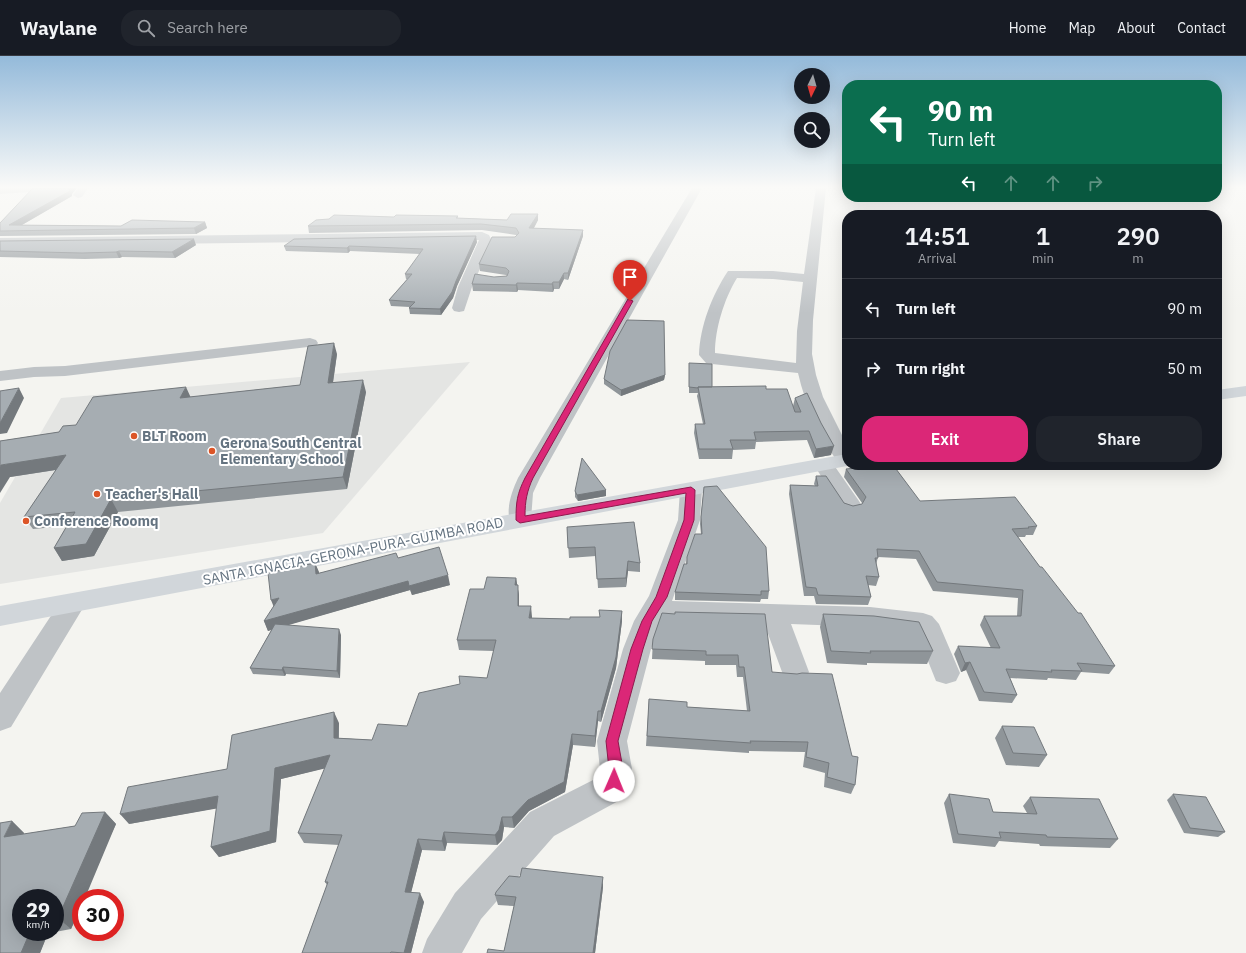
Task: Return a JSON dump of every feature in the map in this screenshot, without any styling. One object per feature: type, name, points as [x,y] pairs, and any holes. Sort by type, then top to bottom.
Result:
[{"type":"main road","points":[[1222,394],[1245,391]]},
{"type":"main road","name":"SANTA IGNACIA-GERONA-PURA-GUIMBA ROAD","points":[[0,616],[691,490],[842,461]]},
{"type":"street","points":[[520,520],[522,493],[529,478],[672,230]]},
{"type":"street","points":[[816,230],[805,326],[804,354],[806,369],[815,398],[832,436],[842,452]]},
{"type":"street","points":[[0,242],[467,236],[498,238]]},
{"type":"street","points":[[459,308],[465,287],[486,241],[485,238]]},
{"type":"street","points":[[471,274],[485,278]]},
{"type":"street","points":[[806,369],[712,359],[707,355],[706,348],[714,318],[733,274],[773,274],[810,279]]},
{"type":"street","points":[[0,376],[65,371],[310,343]]},
{"type":"street","points":[[824,464],[851,506]]},
{"type":"street","points":[[441,953],[468,906],[542,824],[610,788],[614,781],[616,769],[612,741],[637,649],[647,621],[661,597],[689,520],[691,490]]},
{"type":"street","points":[[0,718],[73,603]]},
{"type":"street","points":[[653,610],[870,617],[919,622],[923,623],[930,630],[946,673]]},
{"type":"street","points":[[774,614],[795,672]]},
{"type":"shaded area","name":"Gerona South Central Elementary School","points":[[470,362],[323,533],[0,584],[0,503],[61,398]]},
{"type":"building","points":[[0,230],[74,230],[0,231]]},
{"type":"building","points":[[517,230],[583,230],[568,273],[564,273],[559,282],[553,282],[552,284],[517,283],[516,285],[472,284],[475,274],[494,277],[507,276],[509,271],[506,268],[479,264],[492,237],[515,237],[519,233]]},
{"type":"building","points":[[476,236],[452,292],[440,309],[409,308],[415,302],[389,300],[412,274],[405,274],[423,249],[349,246],[347,248],[284,246],[294,239]]},
{"type":"building","points":[[194,239],[172,252],[119,251],[82,253],[0,251],[0,241]]},
{"type":"building","points":[[627,320],[664,321],[665,375],[621,390],[604,379],[610,351]]},
{"type":"building","points":[[334,343],[328,383],[363,380],[343,477],[111,499],[86,544],[54,548],[75,512],[24,517],[66,455],[1,465],[0,467],[0,441],[59,432],[63,426],[76,425],[93,397],[186,387],[180,398],[300,385],[308,346]]},
{"type":"building","points":[[689,363],[712,364],[712,387],[689,387]]},
{"type":"building","points":[[766,386],[766,389],[787,389],[795,412],[801,412],[795,398],[807,393],[834,446],[816,449],[809,431],[754,432],[756,440],[730,440],[733,449],[699,449],[695,424],[705,424],[698,387]]},
{"type":"building","points":[[19,388],[0,423],[0,391]]},
{"type":"building","points":[[582,458],[606,490],[577,495],[575,491]]},
{"type":"building","points":[[847,470],[897,470],[920,501],[1015,497],[1037,526],[1012,529],[1040,567],[1042,567],[1078,613],[1081,613],[1115,666],[1077,663],[1082,671],[1051,670],[1052,672],[1006,669],[1017,695],[984,692],[970,662],[965,663],[958,646],[1000,648],[984,616],[1021,616],[1023,590],[937,582],[919,551],[877,549],[878,558],[875,558],[879,577],[866,576],[871,597],[818,595],[816,588],[806,587],[790,485],[818,486],[816,476],[826,476],[844,503],[853,506],[862,504],[866,497]]},
{"type":"building","points":[[717,486],[766,547],[769,591],[761,591],[761,595],[675,592],[684,564],[687,564],[687,557],[695,534],[702,534],[701,517],[704,487]]},
{"type":"building","points":[[634,522],[640,563],[628,561],[626,578],[597,579],[595,547],[568,548],[567,527]]},
{"type":"building","points":[[439,547],[448,575],[409,586],[408,581],[264,621],[279,598],[271,600],[268,573],[315,563],[316,574],[396,553],[398,558]]},
{"type":"building","points":[[487,577],[516,578],[515,585],[518,585],[518,606],[531,606],[529,618],[570,619],[570,617],[600,617],[599,610],[622,611],[616,657],[601,711],[598,711],[595,736],[572,734],[564,782],[528,800],[512,817],[502,817],[499,830],[495,835],[444,832],[442,841],[418,839],[405,892],[420,893],[404,953],[302,953],[328,882],[325,882],[342,835],[298,833],[330,755],[275,768],[270,831],[211,847],[218,796],[120,814],[128,787],[227,769],[232,735],[334,712],[334,738],[372,740],[378,724],[407,726],[419,693],[460,684],[459,676],[487,678],[496,640],[457,640],[470,589],[484,589]]},
{"type":"building","points":[[675,612],[765,614],[772,672],[832,674],[852,756],[858,757],[855,785],[827,777],[829,763],[806,757],[808,742],[750,741],[751,743],[647,736],[649,699],[687,702],[687,707],[750,711],[744,667],[739,667],[738,655],[706,655],[706,651],[652,649],[653,639],[662,613],[675,614]]},
{"type":"building","points":[[823,614],[874,616],[919,622],[933,651],[870,651],[871,653],[831,651]]},
{"type":"building","points":[[275,624],[339,629],[337,671],[283,667],[282,670],[250,668]]},
{"type":"building","points":[[1002,726],[1034,727],[1047,755],[1013,753]]},
{"type":"building","points":[[949,794],[989,799],[993,812],[1037,814],[1030,797],[1099,799],[1118,839],[1047,837],[1046,835],[999,832],[1001,838],[958,834]]},
{"type":"building","points":[[1173,794],[1206,797],[1225,832],[1190,828]]},
{"type":"building","points":[[105,812],[64,904],[64,889],[12,889],[12,941],[26,941],[21,953],[0,953],[0,823],[12,821],[4,837],[75,826],[82,813]]},
{"type":"building","points":[[522,868],[603,877],[593,953],[487,953],[488,949],[504,951],[516,897],[495,895],[509,876],[520,877]]},
{"type":"place","name":"BLT Room","points":[[134,436]]},
{"type":"place","name":"Gerona South Central Elementary School","points":[[212,451]]},
{"type":"place","name":"Teacher's Hall","points":[[97,494]]},
{"type":"place","name":"Conference Roomq","points":[[26,521]]},
{"type":"route","points":[[614,781],[616,769],[612,741],[637,649],[647,621],[661,597],[689,520],[691,490],[520,520],[520,507],[522,493],[529,478],[630,301]]}]
